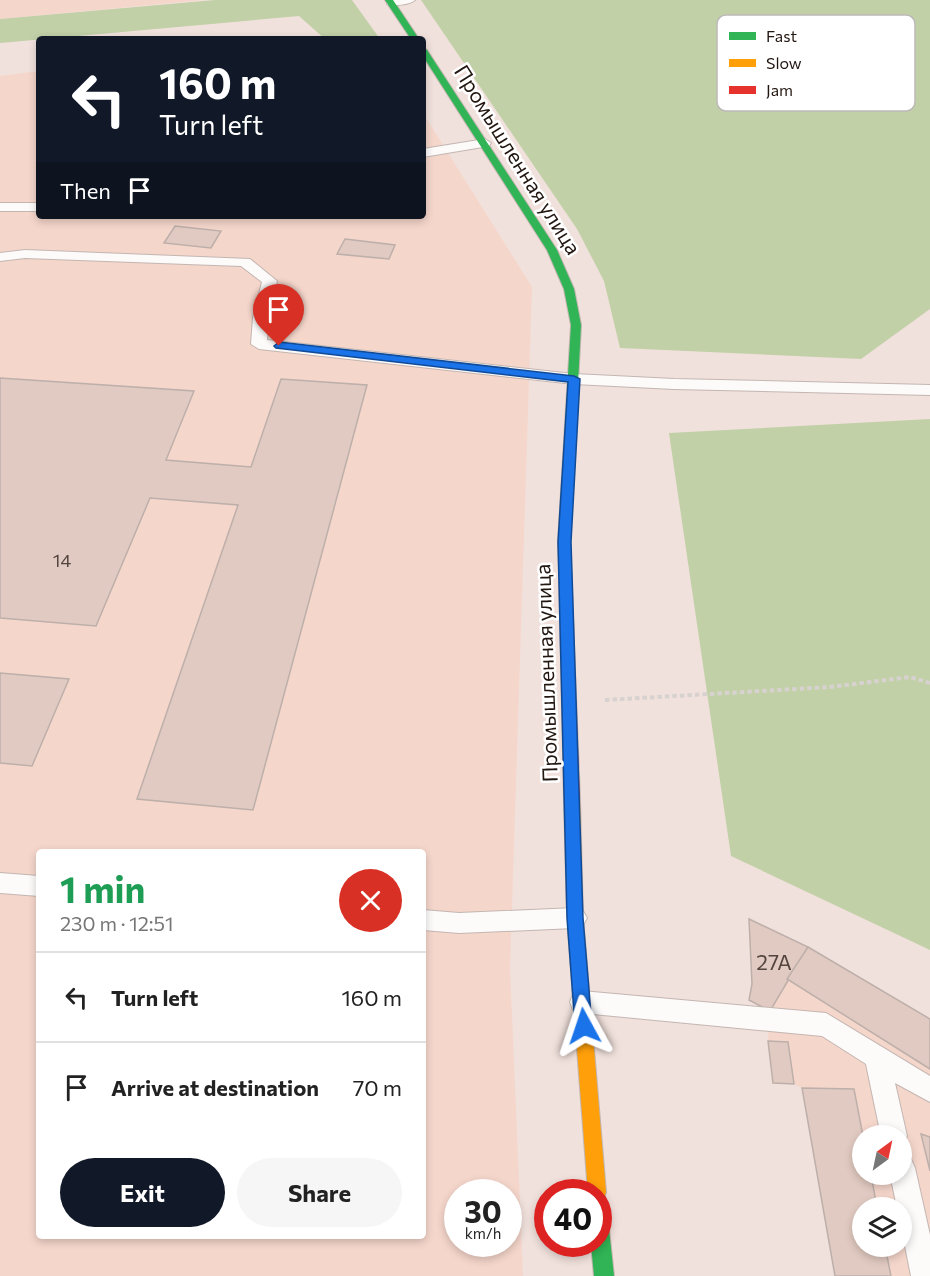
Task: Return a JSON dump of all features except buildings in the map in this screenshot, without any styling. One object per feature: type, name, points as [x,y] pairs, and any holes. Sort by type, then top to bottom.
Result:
[{"type":"street","points":[[390,1],[414,36]]},
{"type":"street","name":"Промышленная улица","points":[[426,54],[486,143],[552,250],[569,289],[576,325],[564,542],[575,918],[596,1179]]},
{"type":"street","points":[[602,1257],[604,1276]]},
{"type":"lane","points":[[390,1],[410,0]]},
{"type":"lane","points":[[426,153],[486,143]]},
{"type":"lane","points":[[0,207],[36,207]]},
{"type":"lane","points":[[0,257],[25,254],[245,262],[270,281],[261,318],[259,344],[574,379],[674,384],[930,390]]},
{"type":"lane","points":[[0,883],[36,886]]},
{"type":"lane","points":[[426,920],[459,923],[575,918]]},
{"type":"lane","points":[[582,1002],[826,1025],[930,1090]]},
{"type":"lane","points":[[877,1057],[892,1125]]},
{"type":"lane","points":[[906,1185],[925,1276]]},
{"type":"path","points":[[569,702],[830,687],[910,677],[930,683]]},
{"type":"shaded area","points":[[0,0],[204,0],[0,19]]},
{"type":"shaded area","points":[[36,71],[36,219],[426,219],[426,118],[532,287],[510,968],[519,1179],[444,1179],[444,1257],[522,1257],[522,1252],[523,1276],[0,1276],[0,76]]},
{"type":"shaded area","points":[[749,919],[808,947],[930,1019],[930,1276],[835,1276],[802,1088],[794,1084],[773,1083],[768,1041],[770,1011],[749,1000],[752,984]]},
{"type":"green space","points":[[215,0],[352,0],[378,36],[322,36],[299,16],[78,36],[36,36],[36,40],[0,43],[0,19]]},
{"type":"green space","points":[[421,0],[930,0],[930,309],[861,359],[620,348],[604,281],[577,229]]},
{"type":"green space","points":[[930,419],[930,950],[731,856],[669,433]]},
{"type":"traffic: fast","points":[[389,0],[413,36]]},
{"type":"traffic: fast","points":[[426,55],[552,250],[569,289],[576,325],[564,542],[565,567]]},
{"type":"traffic: fast","points":[[602,1257],[604,1276]]},
{"type":"traffic: slow","points":[[572,800],[575,918],[596,1179]]},
{"type":"traffic: jam","points":[[565,567],[572,800]]},
{"type":"route","points":[[279,346],[574,379],[564,542],[575,918],[584,1026]]}]
